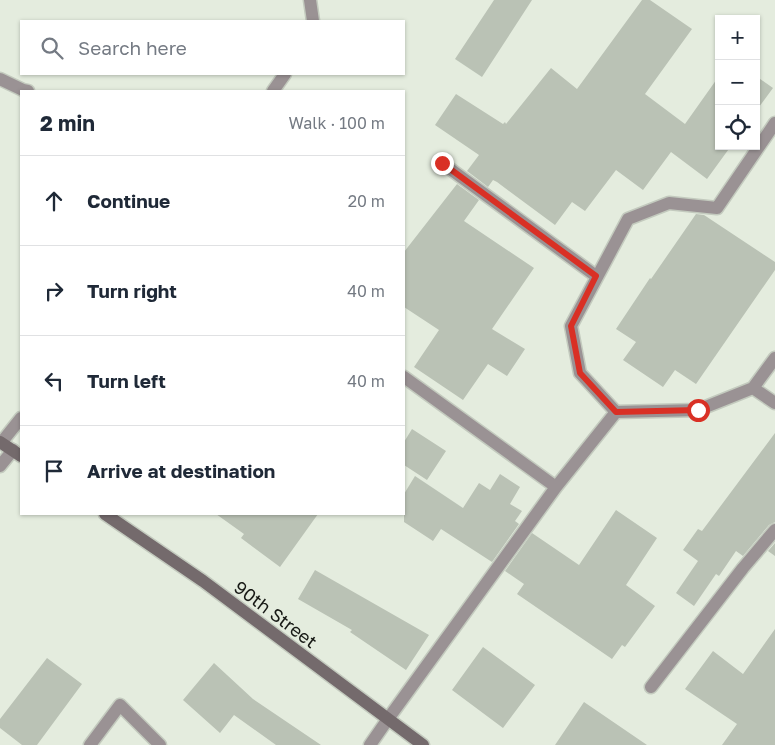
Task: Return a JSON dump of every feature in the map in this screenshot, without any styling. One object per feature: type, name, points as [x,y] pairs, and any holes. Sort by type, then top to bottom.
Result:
[{"type":"street","points":[[310,0],[313,20]]},
{"type":"street","points":[[274,90],[284,75]]},
{"type":"street","points":[[0,79],[23,90]]},
{"type":"street","points":[[775,123],[717,208],[669,203],[628,219],[571,326],[580,373],[616,412],[698,410],[753,388],[775,358]]},
{"type":"street","points":[[442,163],[596,276]]},
{"type":"street","points":[[405,378],[556,487]]},
{"type":"street","points":[[753,388],[775,403]]},
{"type":"street","points":[[370,745],[556,487],[616,412]]},
{"type":"street","points":[[0,466],[17,453],[1,442],[20,419]]},
{"type":"street","name":"90th Street","points":[[106,515],[203,581],[423,745]]},
{"type":"street","points":[[651,687],[743,568],[775,530]]},
{"type":"street","points":[[90,745],[120,705],[160,745]]},
{"type":"building","points":[[494,0],[532,0],[482,77],[455,59]]},
{"type":"building","points":[[642,0],[650,0],[692,29],[645,94],[685,124],[715,82],[715,150],[728,150],[707,179],[671,152],[643,190],[616,170],[585,211],[572,202],[555,225],[497,182],[493,180],[488,187],[467,171],[479,155],[435,125],[456,94],[503,124],[505,122],[506,124],[551,68],[577,89]]},
{"type":"building","points":[[760,79],[773,88],[760,106]]},
{"type":"building","points":[[457,184],[479,200],[464,221],[534,268],[492,329],[525,349],[507,376],[488,364],[463,400],[414,367],[439,330],[405,308],[405,251]]},
{"type":"building","points":[[696,214],[704,215],[775,262],[775,270],[696,384],[675,370],[663,387],[623,360],[636,342],[616,329]]},
{"type":"building","points":[[412,429],[446,451],[427,480],[405,466],[405,440]]},
{"type":"building","points":[[775,433],[775,522],[769,525],[743,556],[736,551],[719,576],[716,574],[694,606],[676,593],[698,561],[683,550],[698,529],[702,531]]},
{"type":"building","points":[[500,474],[520,487],[510,504],[522,511],[515,521],[519,524],[492,562],[441,529],[433,541],[404,522],[405,492],[415,476],[463,508],[479,483],[490,490]]},
{"type":"building","points":[[616,510],[657,538],[626,585],[655,606],[625,647],[622,645],[612,659],[517,594],[524,584],[505,571],[532,533],[579,565]]},
{"type":"building","points":[[217,515],[317,515],[280,567],[241,538],[244,534]]},
{"type":"building","points":[[775,543],[775,556],[768,551]]},
{"type":"building","points":[[315,570],[429,635],[406,670],[350,632],[352,630],[298,599]]},
{"type":"building","points":[[775,629],[775,745],[722,745],[737,724],[685,689],[713,651],[743,674]]},
{"type":"building","points":[[483,647],[535,685],[503,728],[452,690]]},
{"type":"building","points":[[47,658],[82,684],[37,745],[22,745],[0,728],[0,719]]},
{"type":"building","points":[[214,663],[253,699],[321,745],[276,745],[234,715],[220,733],[183,700]]},
{"type":"building","points":[[584,702],[647,745],[555,745]]},
{"type":"route","points":[[442,163],[596,276],[571,326],[580,373],[616,412],[698,410]]}]
